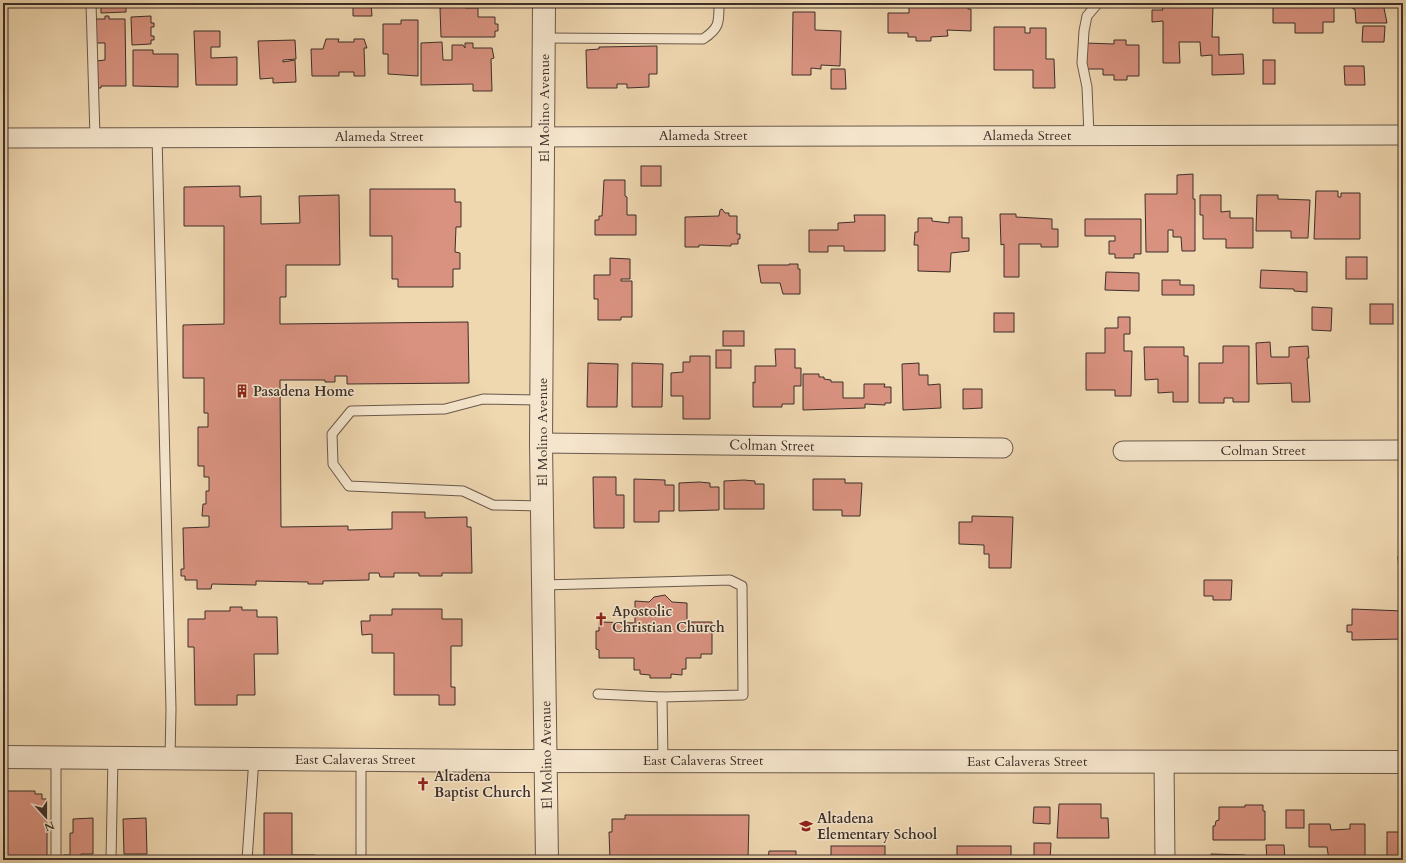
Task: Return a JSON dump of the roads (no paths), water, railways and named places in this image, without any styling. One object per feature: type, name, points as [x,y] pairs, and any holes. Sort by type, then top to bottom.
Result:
[{"type":"street","name":"El Molino Avenue","points":[[544,3],[541,443],[547,860]]},
{"type":"street","name":"Alameda Street","points":[[3,138],[157,136],[1403,134]]},
{"type":"street","name":"Colman Street","points":[[541,443],[1003,448]]},
{"type":"street","name":"Colman Street","points":[[1123,451],[1403,450]]},
{"type":"street","name":"East Calaveras Street","points":[[3,757],[546,761],[1403,762]]},
{"type":"street","points":[[1164,761],[1164,860]]},
{"type":"lane","points":[[90,3],[95,137]]},
{"type":"lane","points":[[544,38],[703,39],[713,33],[718,24],[719,3]]},
{"type":"lane","points":[[1089,134],[1087,87],[1082,63],[1084,31],[1087,16],[1098,3]]},
{"type":"lane","points":[[157,136],[171,709],[170,758]]},
{"type":"lane","points":[[541,400],[483,399],[444,409],[351,411],[332,434],[333,464],[349,486],[463,491],[493,505],[542,506]]},
{"type":"lane","points":[[543,585],[730,580],[742,586],[743,695],[662,697],[598,694]]},
{"type":"lane","points":[[662,697],[663,760]]},
{"type":"lane","points":[[56,757],[56,860]]},
{"type":"lane","points":[[111,860],[113,757]]},
{"type":"lane","points":[[247,860],[254,758]]},
{"type":"lane","points":[[361,759],[361,860]]},
{"type":"place","name":"Pasadena Home","points":[[242,391]]},
{"type":"place","name":"Apostolic Christian Church","points":[[601,619]]},
{"type":"place","name":"Altadena Baptist Church","points":[[423,784]]},
{"type":"place","name":"Altadena Elementary School","points":[[806,826]]}]
